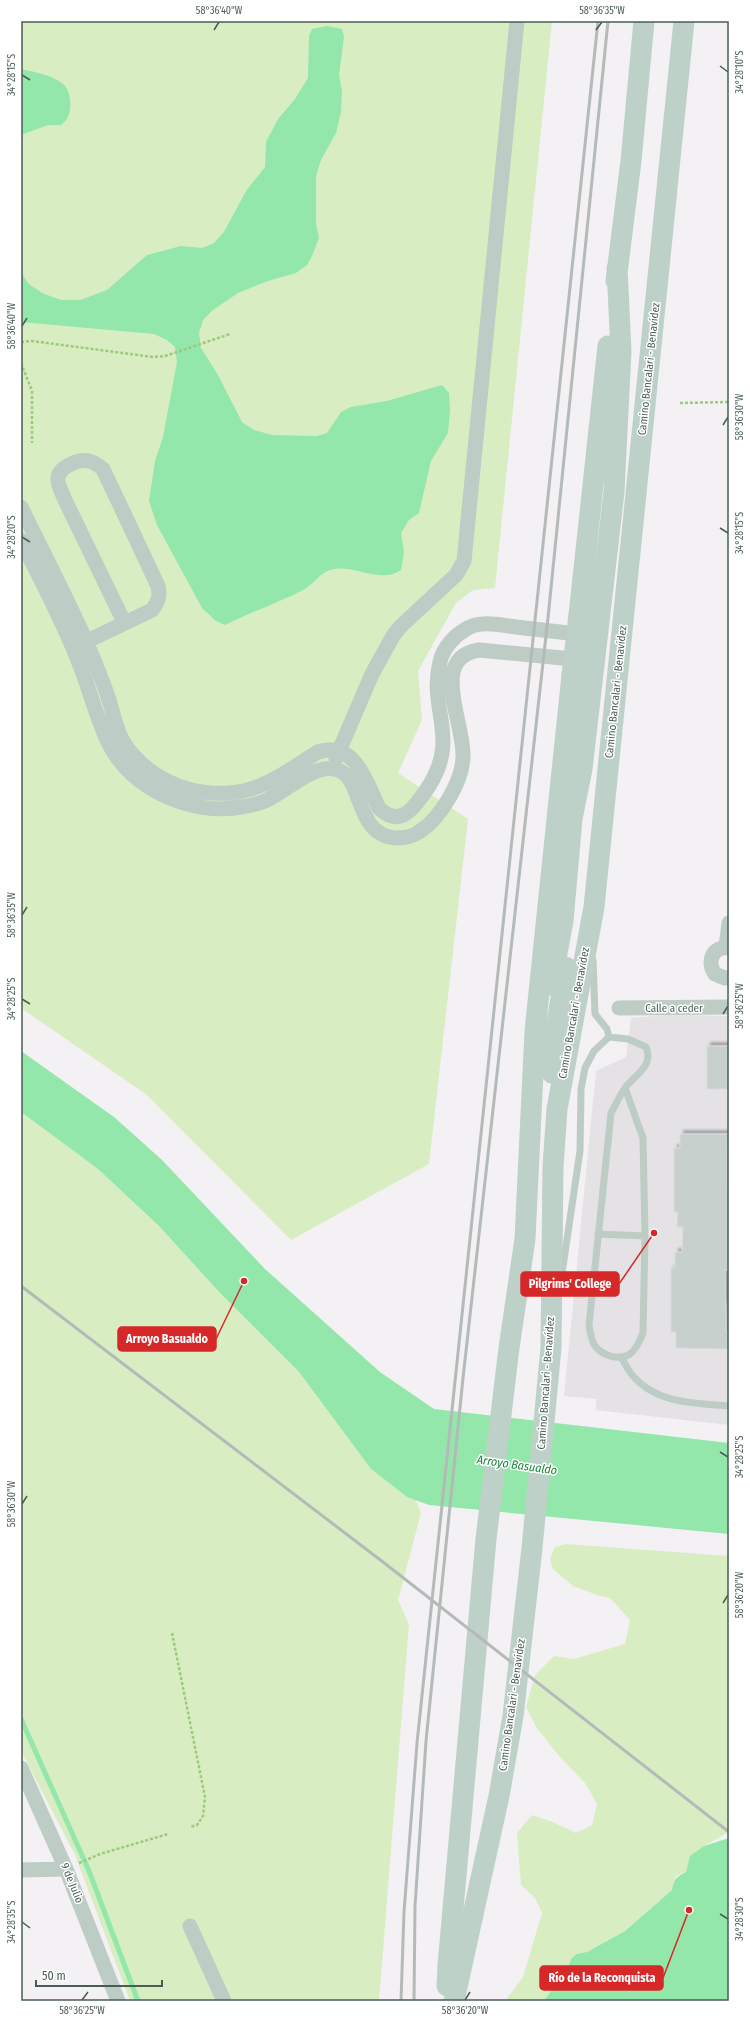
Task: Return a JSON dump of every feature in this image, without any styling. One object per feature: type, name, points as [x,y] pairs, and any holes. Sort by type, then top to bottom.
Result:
[{"type":"main road","points":[[447,2001],[448,1965],[486,1540],[525,1239],[532,1084],[543,948],[617,268],[631,161],[644,21]]},
{"type":"main road","name":"Camino Bancalari - Benavídez","points":[[454,2001],[499,1796],[513,1716],[532,1548],[551,1348],[553,1166],[557,1109],[594,907],[684,21]]},
{"type":"main road","points":[[614,492],[625,440],[653,232],[668,186]]},
{"type":"main road","points":[[557,1109],[553,1089],[552,1066],[579,881],[582,769],[614,492],[621,351],[617,268]]},
{"type":"main road","points":[[532,1084],[563,920],[572,819],[582,769]]},
{"type":"street","points":[[333,768],[339,749],[383,652],[393,636],[401,626],[456,575],[464,560],[517,21]]},
{"type":"street","points":[[79,645],[124,622],[152,610],[158,603],[160,595],[158,586],[103,469],[90,461],[83,461],[69,465],[60,472],[58,481],[124,622]]},
{"type":"street","points":[[21,507],[79,645],[101,726],[116,756],[131,773],[157,792],[180,802],[221,809],[239,808],[265,800],[317,770],[333,768],[341,770],[350,779],[359,804],[372,827],[386,836],[393,838],[404,838],[414,835],[427,826],[453,791],[462,773],[463,760],[461,736],[452,674],[454,666],[461,656],[469,652],[480,650],[594,661]]},
{"type":"street","points":[[21,540],[109,699],[117,728],[125,743],[148,768],[179,786],[195,792],[213,794],[245,791],[264,784],[318,752],[327,749],[339,749],[349,755],[357,765],[379,808],[385,814],[394,817],[403,816],[411,810],[434,779],[442,757],[444,742],[437,687],[437,675],[440,660],[445,649],[462,632],[476,625],[485,624],[597,636]]},
{"type":"street","points":[[434,779],[453,791]]},
{"type":"street","points":[[729,924],[728,948],[721,948],[712,954],[710,964],[715,974],[724,978],[729,978]]},
{"type":"street","name":"Calle a ceder","points":[[619,1008],[729,1008]]},
{"type":"street","name":"9 de Julio","points":[[21,1768],[66,1869],[118,2001]]},
{"type":"street","points":[[21,1870],[66,1869]]},
{"type":"street","points":[[190,1926],[224,2001]]},
{"type":"lane","points":[[594,907],[594,1014],[607,1029],[609,1037]]},
{"type":"lane","points":[[560,1285],[580,1150],[581,1089],[585,1068],[594,1051],[609,1037],[628,1039],[646,1047],[649,1053],[645,1068],[625,1088],[611,1113],[589,1325],[591,1336],[596,1347],[607,1355],[621,1358],[630,1354],[638,1345],[643,1333],[645,1236],[643,1138],[625,1088]]},
{"type":"lane","points":[[598,1234],[645,1236]]},
{"type":"lane","points":[[551,1348],[559,1293]]},
{"type":"lane","points":[[621,1358],[632,1376],[647,1389],[680,1402],[729,1406]]},
{"type":"path","points":[[21,342],[32,341],[152,357],[173,353],[230,334]]},
{"type":"path","points":[[21,363],[32,391],[32,443]]},
{"type":"path","points":[[680,402],[729,402]]},
{"type":"path","points":[[172,1633],[205,1797],[203,1816],[197,1826],[190,1827]]},
{"type":"path","points":[[66,1869],[100,1854],[168,1834]]},
{"type":"shaded area","points":[[21,21],[552,21],[495,588],[473,590],[456,603],[418,671],[422,720],[398,773],[468,819],[429,1164],[291,1240],[147,1095],[21,1008]]},
{"type":"shaded area","points":[[666,1015],[729,1016],[729,1425],[596,1410],[596,1399],[564,1396],[596,1071],[626,1057],[631,1018]]},
{"type":"shaded area","points":[[21,1112],[98,1169],[159,1226],[220,1293],[299,1372],[371,1469],[407,1497],[416,1500],[421,1513],[398,1600],[409,1624],[379,2001],[130,2001],[75,1855],[21,1751]]},
{"type":"shaded area","points":[[566,1544],[729,1556],[729,1832],[704,1846],[686,1872],[676,1876],[672,1890],[625,1931],[587,1952],[576,1954],[571,1959],[564,1981],[553,1988],[544,2001],[505,2001],[523,1977],[542,1913],[535,1898],[521,1885],[517,1833],[532,1815],[550,1821],[576,1833],[592,1825],[597,1804],[585,1783],[559,1756],[536,1727],[526,1707],[535,1675],[554,1656],[574,1659],[625,1644],[630,1620],[610,1598],[573,1586],[553,1569],[550,1559],[555,1547]]},
{"type":"water","points":[[327,26],[342,29],[344,37],[339,75],[342,91],[341,112],[336,133],[321,160],[316,176],[316,224],[319,238],[312,256],[307,265],[296,273],[268,281],[238,293],[213,310],[203,320],[199,333],[201,348],[218,375],[242,422],[254,430],[272,435],[317,436],[327,433],[341,412],[351,407],[387,401],[442,385],[449,393],[450,410],[448,433],[431,461],[419,513],[409,520],[401,533],[404,552],[401,570],[393,574],[375,575],[348,569],[330,570],[303,590],[225,625],[216,621],[202,608],[157,525],[149,501],[155,461],[163,437],[177,362],[175,347],[167,340],[154,334],[21,322],[21,273],[29,284],[42,293],[61,300],[80,300],[107,290],[147,255],[181,246],[202,248],[214,243],[224,232],[246,191],[265,167],[266,142],[278,119],[295,99],[308,78],[309,36],[312,29]]},
{"type":"water","points":[[21,69],[49,76],[59,81],[66,87],[70,100],[70,109],[66,120],[61,125],[48,125],[21,135]]},
{"type":"water","name":"Arroyo Basualdo","points":[[21,1051],[114,1117],[162,1160],[265,1269],[380,1372],[434,1409],[729,1443],[729,1534],[429,1505],[407,1497],[371,1469],[299,1372],[220,1293],[159,1226],[98,1169],[21,1112]]},
{"type":"water","points":[[729,1838],[729,2001],[544,2001],[553,1988],[563,1981],[571,1959],[576,1954],[587,1952],[625,1931],[672,1890],[676,1879],[686,1872],[690,1856],[704,1846]]},
{"type":"building","points":[[707,1046],[729,1046],[729,1089],[707,1089]]},
{"type":"building","points":[[680,1134],[729,1134],[729,1150],[727,1150],[727,1188],[729,1188],[729,1270],[725,1270],[726,1332],[729,1332],[729,1349],[676,1348],[676,1332],[671,1332],[671,1268],[675,1268],[675,1252],[682,1252],[683,1227],[677,1227],[678,1212],[674,1212],[674,1148],[680,1148]]},
{"type":"waterway","points":[[21,1719],[89,1871],[138,2001]]},
{"type":"railway","points":[[401,2001],[404,1912],[417,1743],[598,21]]},
{"type":"railway","points":[[414,2001],[415,1906],[426,1741],[463,1378],[548,618],[608,21]]},
{"type":"railway","points":[[21,1286],[383,1562],[729,1832]]},
{"type":"place","name":"Pilgrims' College","points":[[654,1233]]},
{"type":"place","name":"Arroyo Basualdo","points":[[244,1281]]},
{"type":"place","name":"Río de la Reconquista","points":[[689,1910]]}]
